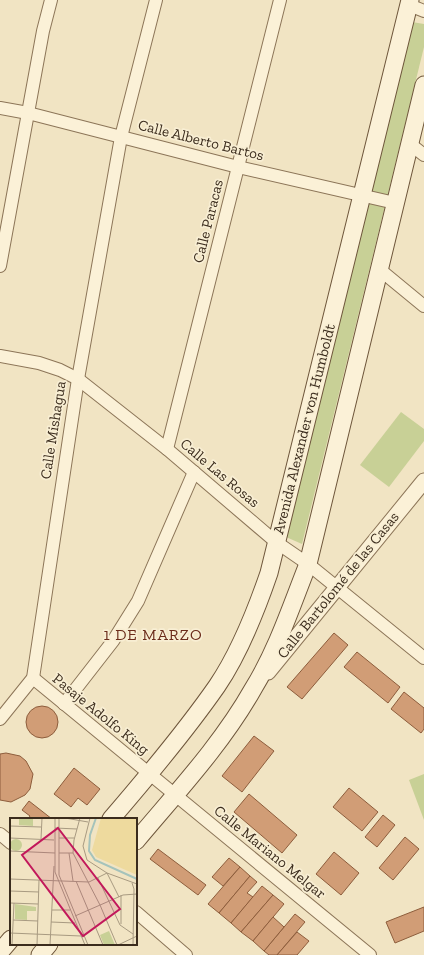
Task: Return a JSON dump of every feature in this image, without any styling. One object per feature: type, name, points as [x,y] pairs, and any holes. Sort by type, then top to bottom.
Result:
[{"type":"main road","name":"Avenida Alexander von Humboldt","points":[[112,818],[150,774],[217,685],[229,665],[261,597],[362,195],[414,5]]},
{"type":"main road","points":[[137,840],[214,747],[253,690],[277,645],[308,564],[424,85]]},
{"type":"main road","points":[[0,954],[10,940]]},
{"type":"main road","points":[[40,955],[49,945]]},
{"type":"street","points":[[0,266],[43,31],[51,0]]},
{"type":"street","name":"Calle Mishagua","points":[[33,678],[78,379],[121,137],[156,0]]},
{"type":"street","name":"Calle Paracas","points":[[167,449],[280,0]]},
{"type":"street","name":"Calle Alberto Bartos","points":[[0,108],[28,113],[238,167],[395,203]]},
{"type":"street","points":[[410,144],[424,155]]},
{"type":"street","points":[[379,269],[424,306]]},
{"type":"street","name":"Calle Las Rosas","points":[[0,356],[60,370],[78,379],[167,449],[276,542],[308,564],[424,658]]},
{"type":"street","points":[[64,704],[114,641],[135,607],[194,472]]},
{"type":"street","name":"Calle Bartolomé de las Casas","points":[[253,690],[424,481]]},
{"type":"street","points":[[0,719],[33,678]]},
{"type":"street","name":"Pasaje Adolfo King","points":[[33,678],[150,774]]},
{"type":"street","name":"Calle Mariano Melgar","points":[[150,774],[370,955]]},
{"type":"street","points":[[0,834],[10,842]]},
{"type":"street","points":[[137,913],[186,955]]},
{"type":"green space","points":[[412,22],[424,24],[424,47],[302,544],[286,537]]},
{"type":"green space","points":[[401,412],[424,429],[424,441],[389,487],[360,465]]},
{"type":"green space","points":[[424,774],[424,820],[409,780]]},
{"type":"building","points":[[334,633],[348,645],[302,699],[287,687]]},
{"type":"building","points":[[357,652],[400,687],[388,703],[344,667]]},
{"type":"building","points":[[404,692],[424,708],[424,729],[421,733],[391,709]]},
{"type":"building","points":[[42,706],[53,711],[58,722],[53,733],[42,738],[31,733],[26,722],[31,711]]},
{"type":"building","points":[[254,736],[274,751],[242,792],[222,776]]},
{"type":"building","points":[[6,753],[20,756],[26,761],[33,774],[30,789],[25,795],[11,802],[0,800],[0,754]]},
{"type":"building","points":[[74,768],[100,789],[87,805],[78,798],[71,807],[54,794]]},
{"type":"building","points":[[349,788],[378,812],[362,831],[333,807]]},
{"type":"building","points":[[249,794],[297,835],[282,853],[234,812]]},
{"type":"building","points":[[29,801],[51,818],[29,818],[30,816],[22,810]]},
{"type":"building","points":[[383,815],[395,825],[377,847],[365,837]]},
{"type":"building","points":[[405,837],[419,849],[393,880],[379,868]]},
{"type":"building","points":[[158,849],[206,885],[198,895],[150,859]]},
{"type":"building","points":[[334,852],[359,873],[341,895],[316,874]]},
{"type":"building","points":[[229,858],[240,867],[223,886],[212,877]]},
{"type":"building","points":[[240,867],[250,876],[219,913],[208,904]]},
{"type":"building","points":[[250,876],[257,882],[247,893],[253,897],[231,923],[219,913]]},
{"type":"building","points":[[262,886],[273,895],[241,932],[231,923]]},
{"type":"building","points":[[273,895],[284,904],[253,941],[241,932]]},
{"type":"building","points":[[424,907],[424,931],[395,943],[386,922]]},
{"type":"building","points":[[295,914],[305,922],[277,955],[269,955],[264,951]]},
{"type":"building","points":[[273,917],[284,927],[264,951],[253,941]]},
{"type":"building","points":[[297,932],[309,941],[297,955],[277,955]]},
{"type":"district","name":"1 DE MARZO","points":[[153,634]]}]
